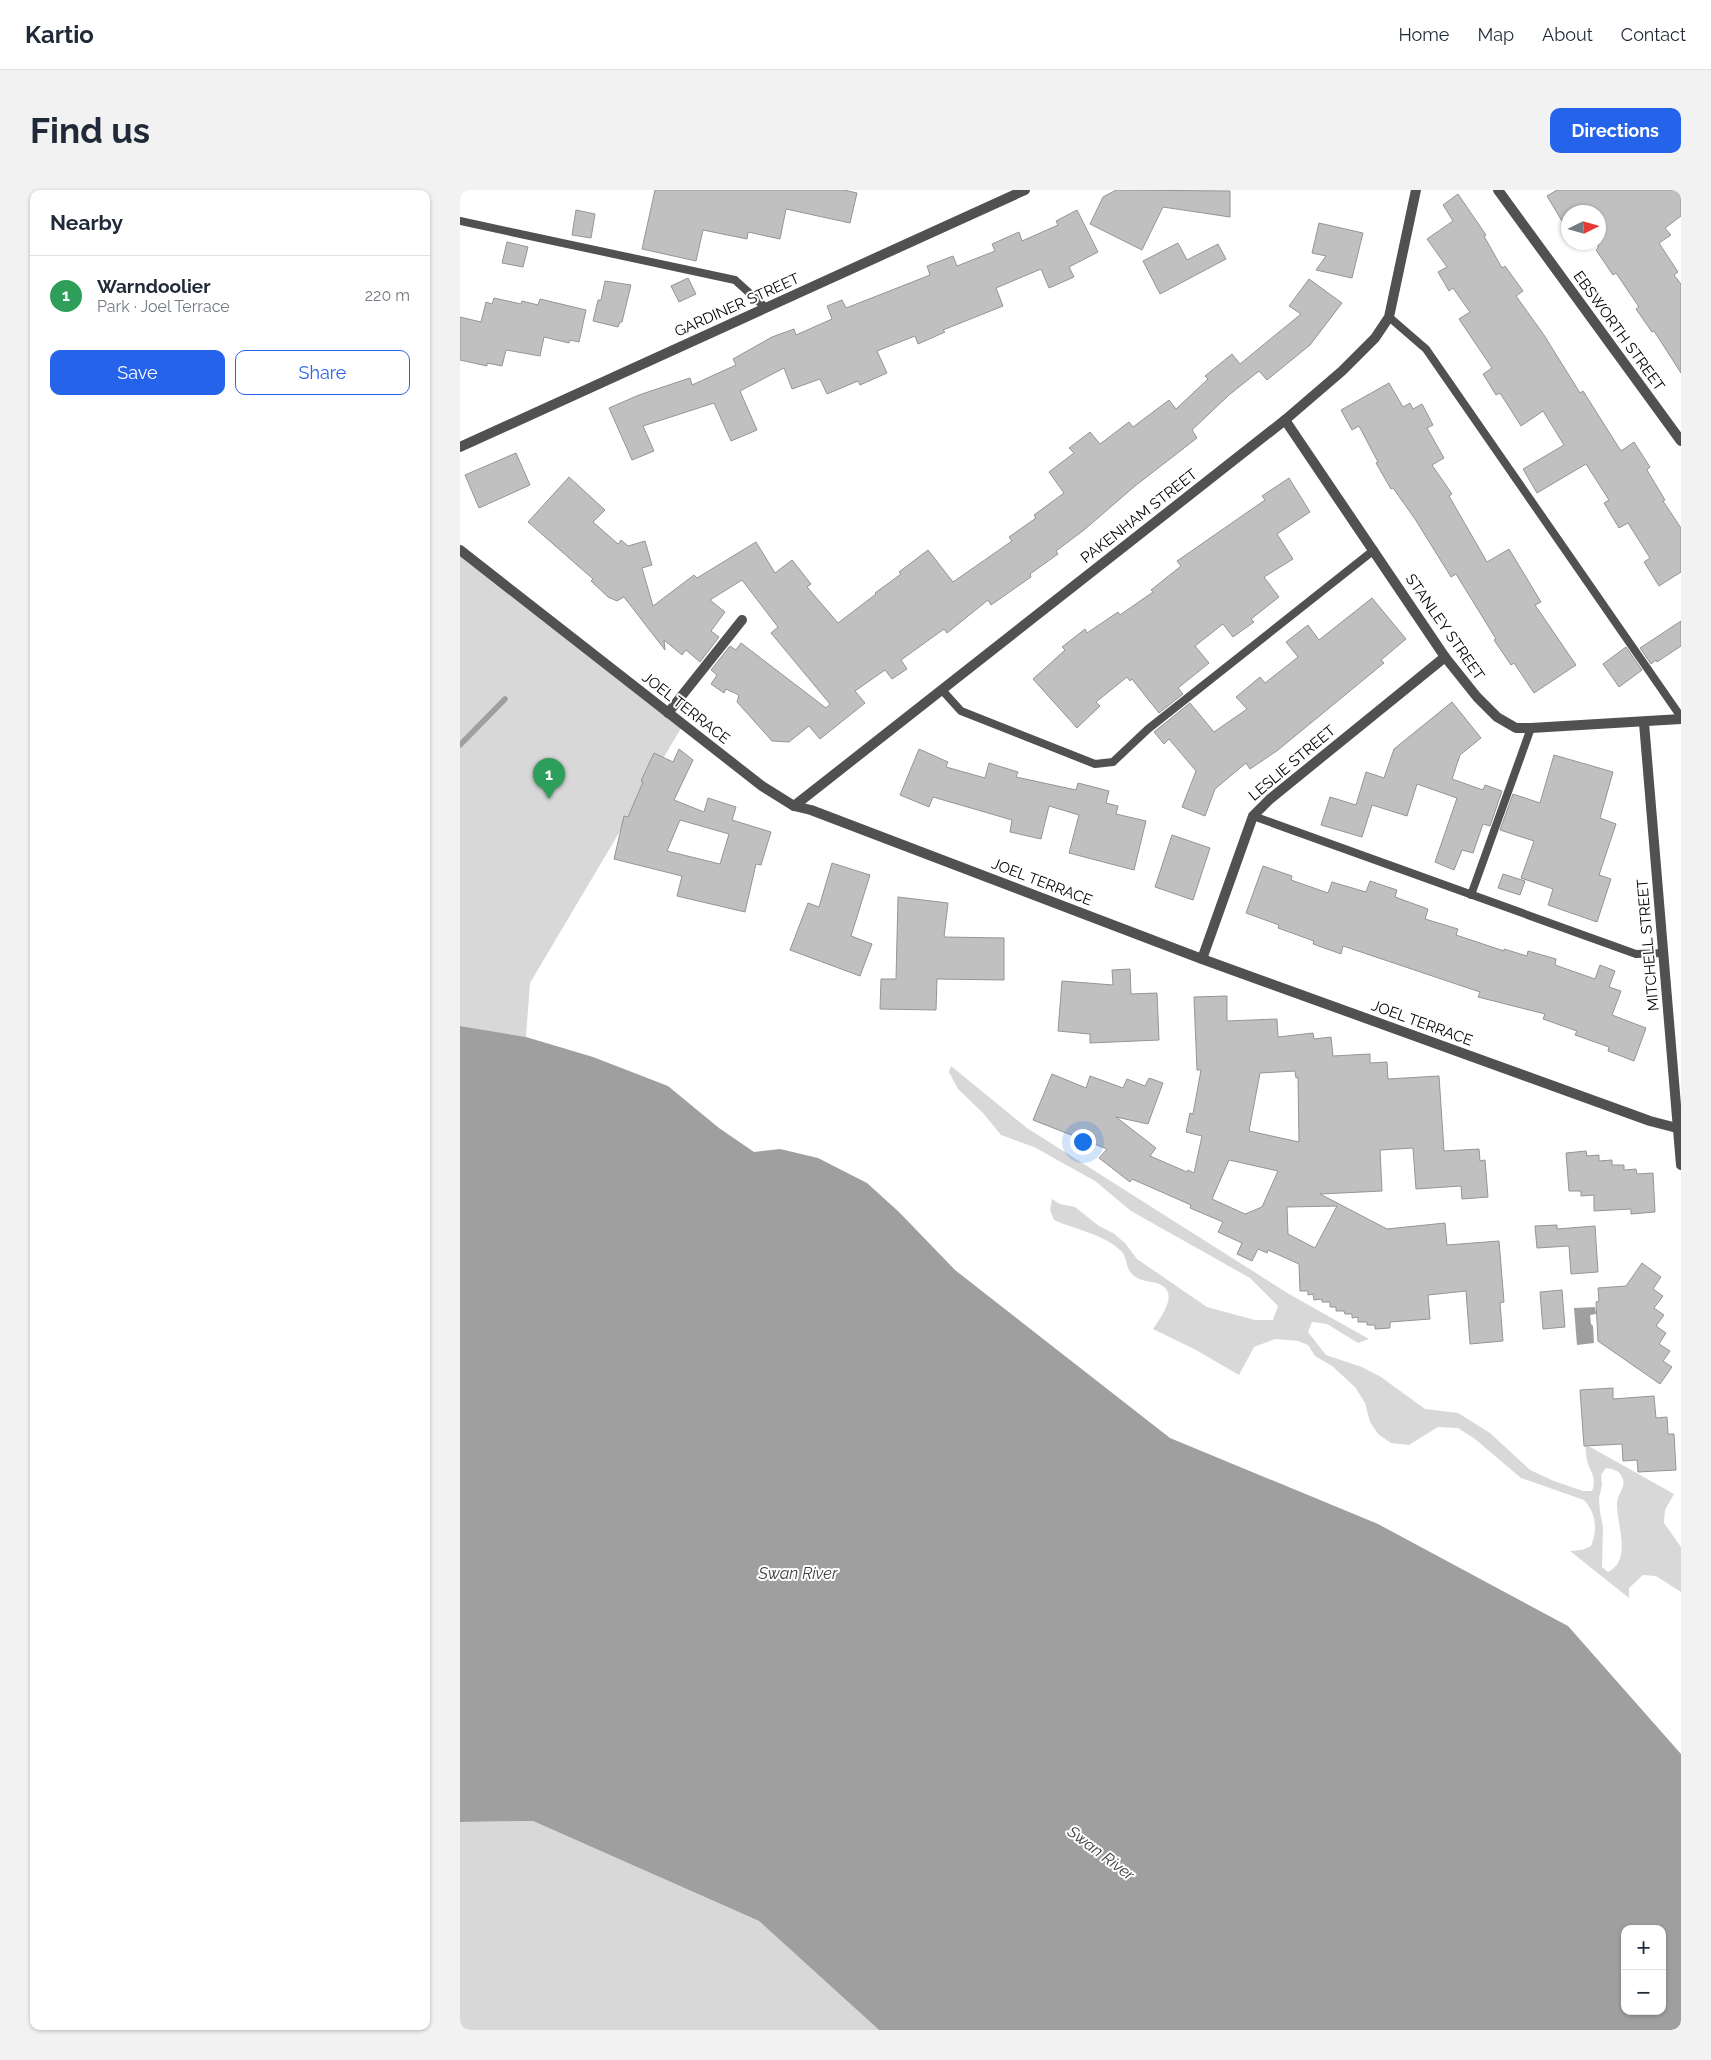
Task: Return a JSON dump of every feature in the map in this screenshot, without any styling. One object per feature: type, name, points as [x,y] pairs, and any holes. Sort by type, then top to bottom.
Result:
[{"type":"street","name":"GARDINER STREET","points":[[460,446],[1025,190]]},
{"type":"street","name":"PAKENHAM STREET","points":[[794,806],[1285,420],[1342,371],[1375,338],[1389,318],[1416,190]]},
{"type":"street","name":"EBSWORTH STREET","points":[[1498,190],[1681,441]]},
{"type":"street","name":"STANLEY STREET","points":[[1285,420],[1446,657],[1477,697],[1497,717],[1516,728],[1644,722],[1681,718]]},
{"type":"street","name":"JOEL TERRACE","points":[[460,550],[762,786],[794,806],[811,810],[1202,959],[1650,1121],[1677,1128]]},
{"type":"street","points":[[668,712],[742,620]]},
{"type":"street","name":"LESLIE STREET","points":[[1202,959],[1253,816],[1270,799],[1446,657]]},
{"type":"street","name":"MITCHELL STREET","points":[[1644,722],[1681,1165]]},
{"type":"lane","points":[[460,222],[735,280],[766,308]]},
{"type":"lane","points":[[1389,318],[1426,349],[1681,718]]},
{"type":"lane","points":[[942,690],[961,711],[1095,764],[1113,762],[1148,729],[1374,550]]},
{"type":"lane","points":[[1471,894],[1531,728]]},
{"type":"lane","points":[[1253,816],[1636,954],[1664,953]]},
{"type":"shaded area","points":[[460,550],[683,725],[530,983],[526,1037],[460,1026]]},
{"type":"shaded area","points":[[951,1066],[1027,1128],[1289,1294],[1369,1339],[1358,1343],[1327,1324],[1312,1322],[1308,1332],[1326,1355],[1362,1367],[1381,1377],[1425,1409],[1458,1413],[1490,1433],[1530,1470],[1554,1481],[1583,1491],[1592,1491],[1594,1484],[1587,1462],[1585,1444],[1674,1494],[1665,1510],[1664,1523],[1681,1547],[1681,1592],[1656,1576],[1643,1575],[1629,1588],[1629,1598],[1570,1551],[1582,1550],[1591,1546],[1595,1534],[1595,1522],[1591,1510],[1584,1500],[1521,1478],[1475,1439],[1458,1428],[1438,1427],[1409,1445],[1391,1443],[1378,1434],[1370,1422],[1365,1403],[1355,1387],[1332,1366],[1315,1356],[1308,1345],[1298,1341],[1275,1339],[1254,1347],[1239,1375],[1196,1350],[1153,1329],[1168,1302],[1167,1290],[1161,1285],[1133,1275],[1129,1270],[1123,1253],[1113,1244],[1054,1220],[1050,1210],[1052,1199],[1060,1204],[1075,1207],[1099,1226],[1113,1233],[1125,1243],[1137,1259],[1207,1307],[1255,1320],[1273,1320],[1278,1306],[1250,1278],[1131,1211],[1095,1181],[1034,1147],[1001,1135],[983,1113],[958,1089],[949,1072]],"holes":[[[1606,1468],[1616,1470],[1623,1480],[1623,1487],[1617,1503],[1622,1550],[1616,1566],[1608,1572],[1602,1567],[1603,1527],[1599,1498],[1602,1485],[1601,1475]]]},
{"type":"shaded area","points":[[533,1821],[759,1921],[879,2030],[460,2030],[460,1822]]},
{"type":"water","name":"Swan River","points":[[460,1026],[526,1037],[593,1057],[668,1086],[719,1128],[754,1152],[780,1149],[818,1158],[867,1183],[899,1212],[955,1270],[1170,1438],[1378,1524],[1568,1626],[1681,1754],[1681,2030],[879,2030],[759,1921],[533,1821],[460,1822]]},
{"type":"water","points":[[1595,1307],[1596,1314],[1590,1315],[1594,1343],[1577,1345],[1574,1308]]},
{"type":"building","points":[[655,190],[844,190],[857,193],[850,223],[786,209],[780,239],[748,232],[747,239],[703,230],[696,261],[642,249]]},
{"type":"building","points":[[1116,190],[1230,191],[1230,217],[1163,207],[1142,250],[1090,224],[1103,197]]},
{"type":"building","points":[[1557,190],[1676,190],[1681,197],[1681,216],[1665,228],[1671,235],[1659,243],[1678,272],[1674,275],[1681,284],[1681,373],[1654,331],[1652,332],[1636,309],[1639,307],[1616,273],[1613,275],[1596,250],[1606,250],[1606,205],[1561,205],[1561,219],[1547,196]]},
{"type":"building","points":[[1458,194],[1486,235],[1484,236],[1502,268],[1505,266],[1523,291],[1516,296],[1544,335],[1580,393],[1583,391],[1621,451],[1634,442],[1650,467],[1647,470],[1665,500],[1663,501],[1681,528],[1681,572],[1659,586],[1644,562],[1650,558],[1628,523],[1619,528],[1604,503],[1609,500],[1586,464],[1537,493],[1523,469],[1564,445],[1543,411],[1521,426],[1500,393],[1496,395],[1483,374],[1492,368],[1459,319],[1470,312],[1453,288],[1449,291],[1438,272],[1447,267],[1427,239],[1453,221],[1443,205]]},
{"type":"building","points":[[576,210],[595,214],[591,238],[572,235]]},
{"type":"building","points":[[1077,210],[1098,252],[1069,267],[1074,277],[1049,288],[1041,269],[996,288],[1003,306],[943,330],[945,332],[918,344],[915,336],[877,351],[887,373],[860,385],[858,381],[827,394],[820,379],[792,389],[784,368],[740,391],[757,430],[731,441],[714,403],[643,426],[654,451],[632,460],[609,408],[639,395],[690,378],[692,385],[736,365],[733,359],[772,337],[794,329],[796,335],[832,319],[827,306],[842,300],[846,308],[930,275],[927,266],[953,256],[957,266],[995,251],[992,244],[1019,232],[1022,241],[1058,225],[1056,221]]},
{"type":"building","points":[[1319,223],[1363,233],[1352,278],[1316,270],[1326,256],[1312,253]]},
{"type":"building","points":[[507,242],[528,247],[523,267],[502,263]]},
{"type":"building","points":[[1178,243],[1187,260],[1218,244],[1226,259],[1160,294],[1143,261]]},
{"type":"building","points":[[688,278],[696,294],[679,302],[671,286]]},
{"type":"building","points":[[1309,279],[1342,303],[1310,345],[1267,380],[1259,371],[1229,395],[1192,430],[1197,438],[1056,551],[1058,554],[1030,574],[1031,577],[991,605],[988,600],[947,633],[944,629],[901,660],[907,669],[892,679],[885,670],[855,691],[865,703],[820,739],[809,726],[789,742],[772,741],[737,702],[739,695],[726,689],[724,693],[711,684],[717,675],[711,670],[730,646],[736,650],[741,643],[826,708],[830,704],[771,633],[778,627],[742,580],[710,600],[725,612],[711,631],[719,637],[700,662],[686,650],[682,655],[664,640],[665,650],[624,597],[617,601],[608,597],[591,581],[593,579],[528,522],[569,477],[605,510],[593,522],[618,544],[621,540],[628,546],[645,541],[652,565],[642,568],[653,606],[694,575],[697,578],[756,542],[775,573],[792,560],[811,584],[807,587],[838,623],[901,574],[899,572],[928,550],[953,582],[1012,541],[1009,537],[1036,518],[1034,515],[1064,493],[1049,472],[1074,453],[1069,448],[1090,432],[1100,444],[1129,422],[1133,427],[1169,400],[1176,409],[1208,379],[1205,376],[1232,354],[1240,364],[1301,314],[1289,306]]},
{"type":"building","points":[[605,281],[631,285],[622,322],[620,322],[618,327],[593,321],[598,300],[601,300]]},
{"type":"building","points":[[494,298],[521,304],[522,301],[538,305],[540,299],[586,310],[579,342],[570,340],[569,343],[544,337],[540,356],[506,350],[502,366],[487,363],[487,366],[460,360],[460,317],[481,322],[486,302],[492,304]]},
{"type":"building","points":[[1389,383],[1403,407],[1410,403],[1413,409],[1422,404],[1433,425],[1427,428],[1444,458],[1432,465],[1452,494],[1449,496],[1487,562],[1509,549],[1541,602],[1535,605],[1576,665],[1534,693],[1514,663],[1511,665],[1494,640],[1496,639],[1456,574],[1451,577],[1415,519],[1393,488],[1391,489],[1376,463],[1378,462],[1359,426],[1352,430],[1341,410]]},
{"type":"building","points":[[516,453],[530,485],[479,508],[465,475]]},
{"type":"building","points":[[1289,478],[1310,512],[1277,534],[1293,559],[1264,577],[1279,597],[1251,619],[1254,622],[1233,637],[1223,624],[1195,646],[1209,663],[1178,688],[1183,694],[1159,713],[1132,679],[1130,681],[1127,677],[1096,702],[1100,706],[1077,728],[1033,679],[1065,650],[1062,647],[1085,629],[1087,633],[1118,612],[1120,615],[1153,592],[1151,590],[1181,566],[1177,561],[1265,500],[1262,496]]},
{"type":"building","points":[[1372,598],[1406,639],[1381,660],[1384,663],[1278,750],[1250,769],[1246,763],[1215,789],[1205,816],[1182,807],[1196,771],[1169,739],[1164,744],[1154,732],[1190,703],[1214,732],[1247,709],[1236,697],[1260,677],[1265,683],[1298,657],[1286,642],[1308,625],[1319,640]]},
{"type":"building","points":[[1681,621],[1681,646],[1651,664],[1640,648]]},
{"type":"building","points":[[1626,647],[1642,670],[1619,687],[1603,664]]},
{"type":"building","points":[[1452,702],[1481,738],[1460,755],[1452,779],[1483,790],[1485,785],[1502,791],[1490,826],[1483,824],[1473,853],[1462,850],[1454,870],[1435,862],[1457,798],[1417,784],[1407,816],[1372,805],[1362,837],[1321,825],[1330,797],[1356,805],[1366,772],[1384,778],[1394,749]]},
{"type":"building","points":[[679,749],[693,760],[674,800],[704,812],[708,798],[736,807],[732,820],[771,832],[761,865],[756,864],[745,912],[677,896],[682,876],[614,859],[624,816],[628,817],[643,782],[641,781],[654,753],[673,762]],"holes":[[[680,820],[729,834],[720,864],[667,851]]]},
{"type":"building","points":[[919,749],[948,762],[946,767],[985,778],[989,763],[1018,772],[1016,777],[1076,790],[1078,783],[1109,791],[1106,803],[1118,806],[1116,814],[1146,821],[1134,870],[1069,853],[1079,815],[1049,806],[1041,839],[1010,832],[1012,820],[933,797],[929,807],[900,795]]},
{"type":"building","points":[[1554,755],[1613,772],[1600,818],[1616,824],[1599,875],[1611,879],[1597,922],[1548,905],[1553,889],[1521,878],[1534,841],[1500,830],[1513,794],[1540,803]]},
{"type":"building","points":[[1172,835],[1210,848],[1193,900],[1155,887]]},
{"type":"building","points":[[832,863],[870,875],[851,936],[872,944],[860,976],[790,950],[808,903],[819,907]]},
{"type":"building","points":[[1263,866],[1292,876],[1291,880],[1328,893],[1332,882],[1366,892],[1370,881],[1397,890],[1395,897],[1428,909],[1425,919],[1458,929],[1456,935],[1504,951],[1504,949],[1527,956],[1528,951],[1556,959],[1555,965],[1595,979],[1600,965],[1615,971],[1609,987],[1621,991],[1612,1015],[1646,1028],[1634,1061],[1608,1051],[1609,1047],[1575,1035],[1577,1031],[1543,1019],[1545,1014],[1478,997],[1480,992],[1343,946],[1341,954],[1313,944],[1314,941],[1278,928],[1279,925],[1246,913]]},
{"type":"building","points":[[1503,874],[1525,881],[1520,895],[1498,888]]},
{"type":"building","points":[[898,897],[948,903],[944,937],[1004,938],[1004,980],[937,979],[936,1010],[880,1009],[881,979],[896,979]]},
{"type":"building","points":[[1130,969],[1131,994],[1157,993],[1159,1040],[1090,1043],[1090,1034],[1058,1031],[1062,981],[1113,985],[1112,970]]},
{"type":"building","points":[[1227,996],[1227,1021],[1277,1019],[1278,1037],[1313,1033],[1314,1039],[1331,1037],[1333,1056],[1370,1054],[1370,1063],[1387,1062],[1388,1079],[1439,1076],[1444,1151],[1479,1149],[1480,1161],[1485,1160],[1488,1197],[1462,1199],[1461,1186],[1416,1189],[1413,1148],[1380,1150],[1382,1191],[1320,1194],[1387,1229],[1445,1223],[1447,1245],[1499,1241],[1504,1302],[1500,1303],[1503,1341],[1470,1344],[1466,1291],[1428,1295],[1430,1319],[1390,1322],[1390,1328],[1375,1329],[1375,1325],[1367,1325],[1367,1322],[1358,1322],[1358,1317],[1352,1318],[1352,1314],[1345,1314],[1344,1311],[1336,1311],[1336,1307],[1330,1307],[1330,1302],[1322,1302],[1322,1299],[1314,1300],[1313,1294],[1308,1295],[1308,1291],[1300,1291],[1299,1264],[1268,1250],[1267,1253],[1258,1249],[1252,1261],[1237,1254],[1242,1243],[1218,1232],[1223,1222],[1190,1208],[1191,1205],[1132,1179],[1130,1182],[1099,1158],[1107,1149],[1033,1120],[1052,1074],[1086,1088],[1090,1076],[1123,1088],[1127,1079],[1145,1086],[1149,1078],[1163,1083],[1148,1124],[1116,1117],[1156,1148],[1150,1156],[1187,1172],[1188,1170],[1194,1173],[1202,1136],[1186,1132],[1190,1113],[1193,1114],[1201,1070],[1197,1070],[1194,997]],"holes":[[[1295,1071],[1296,1078],[1298,1077],[1299,1142],[1249,1131],[1260,1073]],[[1229,1160],[1278,1171],[1262,1207],[1245,1214],[1212,1199]],[[1337,1206],[1315,1248],[1288,1234],[1287,1207]]]},
{"type":"building","points":[[1586,1151],[1587,1156],[1599,1155],[1599,1161],[1612,1160],[1612,1165],[1624,1165],[1624,1170],[1636,1169],[1637,1174],[1653,1173],[1655,1212],[1631,1214],[1631,1209],[1594,1211],[1594,1195],[1581,1196],[1581,1191],[1569,1191],[1566,1153]]},
{"type":"building","points":[[1557,1225],[1557,1229],[1595,1226],[1598,1272],[1571,1274],[1569,1246],[1537,1248],[1535,1226]]},
{"type":"building","points":[[1642,1263],[1661,1277],[1653,1289],[1663,1296],[1654,1308],[1664,1315],[1656,1326],[1666,1333],[1659,1344],[1670,1351],[1663,1361],[1672,1367],[1660,1384],[1598,1341],[1596,1302],[1599,1301],[1598,1288],[1626,1286]]},
{"type":"building","points":[[1562,1290],[1565,1327],[1543,1329],[1540,1292]]},
{"type":"building","points":[[1613,1388],[1613,1399],[1654,1396],[1656,1418],[1667,1417],[1668,1434],[1674,1434],[1676,1470],[1638,1472],[1637,1460],[1623,1461],[1622,1444],[1584,1446],[1580,1390]]},
{"type":"waterway","points":[[460,745],[505,699]]},
{"type":"place","name":"Warndoolier","points":[[549,799]]}]
